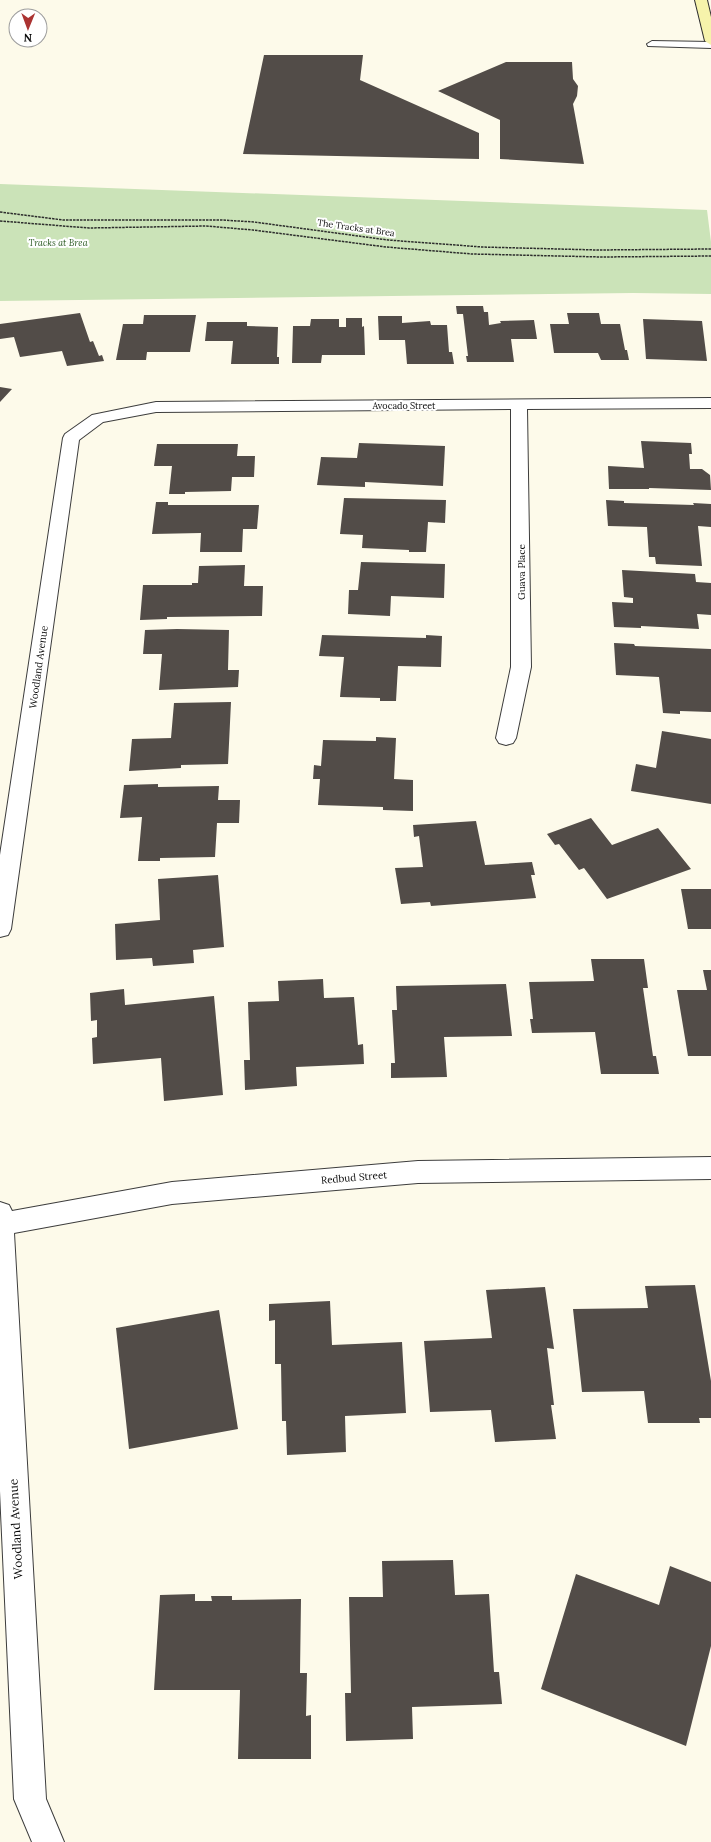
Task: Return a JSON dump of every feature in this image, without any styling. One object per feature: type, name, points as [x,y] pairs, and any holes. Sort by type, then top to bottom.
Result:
[{"type":"main road","points":[[701,0],[711,41]]},
{"type":"street","name":"Avocado Street","points":[[98,418],[156,407],[711,403]]},
{"type":"street","name":"Guava Place","points":[[506,738],[521,667],[520,405]]},
{"type":"street","name":"Woodland Avenue","points":[[0,929],[70,438],[98,418]]},
{"type":"street","name":"Redbud Street","points":[[0,1219],[172,1193],[418,1172],[711,1168]]},
{"type":"street","name":"Woodland Avenue","points":[[0,1219],[30,1799],[48,1842]]},
{"type":"lane","points":[[652,44],[711,45]]},
{"type":"path","name":"The Tracks at Brea","points":[[0,212],[99,222],[199,220],[253,222],[372,238],[455,246],[711,249]]},
{"type":"path","points":[[0,221],[89,228],[206,226],[327,238],[386,247],[472,254],[602,257],[711,256]]},
{"type":"green space","name":"Tracks at Brea","points":[[0,184],[707,210],[711,242],[711,294],[633,293],[0,301]]},
{"type":"building","points":[[264,55],[363,55],[360,80],[479,133],[479,159],[243,154]]},
{"type":"building","points":[[506,62],[572,62],[573,79],[578,86],[577,96],[573,104],[584,164],[500,159],[500,120],[438,91]]},
{"type":"building","points":[[456,306],[483,306],[484,312],[488,312],[489,325],[501,323],[500,321],[534,320],[537,339],[511,339],[514,362],[467,362],[466,356],[468,356],[463,314],[457,314]]},
{"type":"building","points":[[80,313],[90,342],[93,341],[99,356],[102,355],[104,361],[67,366],[62,351],[20,357],[14,337],[0,339],[0,324]]},
{"type":"building","points":[[567,313],[599,313],[601,324],[620,324],[625,350],[627,350],[629,360],[601,360],[598,353],[554,353],[550,324],[569,324]]},
{"type":"building","points":[[144,315],[196,315],[190,352],[147,352],[146,360],[116,360],[123,324],[143,324]]},
{"type":"building","points":[[378,316],[402,316],[402,323],[430,321],[431,325],[447,325],[449,352],[452,352],[454,364],[407,364],[405,340],[379,340]]},
{"type":"building","points":[[346,318],[362,318],[362,327],[364,326],[365,355],[322,355],[321,363],[292,363],[293,326],[310,326],[311,319],[339,319],[339,327],[346,327]]},
{"type":"building","points":[[643,319],[702,321],[707,361],[646,359]]},
{"type":"building","points":[[207,322],[247,322],[247,326],[278,327],[277,357],[279,357],[279,364],[231,364],[233,341],[205,341]]},
{"type":"building","points":[[0,387],[12,389],[0,402]]},
{"type":"building","points":[[641,441],[691,443],[692,454],[689,454],[690,469],[702,469],[710,475],[711,490],[649,488],[609,489],[608,466],[644,468]]},
{"type":"building","points":[[359,443],[445,446],[443,486],[365,482],[365,487],[317,485],[321,457],[357,458]]},
{"type":"building","points":[[157,444],[238,444],[237,456],[255,456],[254,477],[232,477],[231,491],[185,492],[185,494],[169,494],[172,466],[154,466]]},
{"type":"building","points":[[344,498],[446,500],[445,523],[428,522],[426,552],[362,548],[363,535],[340,534]]},
{"type":"building","points":[[606,500],[624,501],[624,503],[711,504],[711,527],[698,526],[702,566],[656,564],[655,557],[649,557],[647,527],[608,526]]},
{"type":"building","points":[[156,502],[168,502],[168,505],[259,505],[257,529],[243,529],[242,552],[200,552],[201,533],[152,534]]},
{"type":"building","points":[[361,562],[445,564],[444,598],[391,596],[390,616],[348,614],[349,590],[358,590]]},
{"type":"building","points":[[245,565],[244,586],[263,586],[262,616],[167,617],[167,619],[140,620],[143,585],[192,585],[192,583],[198,583],[199,566]]},
{"type":"building","points":[[622,570],[695,574],[696,582],[711,583],[711,615],[697,614],[699,629],[641,626],[641,628],[614,627],[612,602],[633,603],[633,598],[624,597]]},
{"type":"building","points":[[145,630],[229,630],[228,670],[239,670],[238,687],[159,690],[162,654],[143,654]]},
{"type":"building","points":[[322,635],[426,638],[426,635],[442,636],[441,667],[398,666],[396,701],[380,701],[380,698],[340,697],[344,657],[319,656]]},
{"type":"building","points":[[614,643],[634,644],[635,646],[711,649],[711,712],[680,711],[680,714],[663,713],[659,677],[616,675]]},
{"type":"building","points":[[231,702],[228,764],[181,765],[181,768],[129,771],[132,739],[171,738],[174,703]]},
{"type":"building","points":[[662,731],[711,739],[711,804],[631,791],[636,764],[656,768]]},
{"type":"building","points":[[376,737],[396,738],[394,779],[413,780],[413,811],[383,810],[383,807],[318,805],[320,779],[313,779],[314,765],[321,766],[323,740],[376,741]]},
{"type":"building","points":[[158,784],[158,787],[219,786],[218,800],[240,800],[239,823],[217,823],[215,857],[160,858],[160,861],[138,861],[142,817],[120,818],[124,785]]},
{"type":"building","points":[[591,818],[612,845],[658,828],[691,869],[607,899],[584,868],[579,870],[559,844],[555,845],[547,834]]},
{"type":"building","points":[[476,821],[485,865],[532,862],[535,875],[531,875],[536,898],[431,906],[430,902],[401,904],[395,868],[423,867],[419,836],[414,837],[413,825]]},
{"type":"building","points":[[218,875],[224,947],[193,950],[194,963],[153,966],[152,958],[116,960],[115,924],[160,920],[158,879]]},
{"type":"building","points":[[681,889],[711,889],[711,929],[688,929]]},
{"type":"building","points":[[591,959],[644,959],[648,988],[643,988],[653,1056],[656,1056],[659,1074],[601,1074],[595,1032],[532,1033],[530,1019],[533,1019],[529,982],[594,981]]},
{"type":"building","points":[[703,970],[711,970],[711,1056],[688,1056],[677,990],[707,990]]},
{"type":"building","points":[[323,979],[324,998],[354,997],[358,1045],[363,1044],[364,1064],[296,1067],[297,1086],[245,1090],[244,1060],[250,1060],[248,1002],[279,1001],[278,981]]},
{"type":"building","points":[[506,984],[512,1036],[444,1037],[447,1077],[391,1078],[391,1063],[395,1063],[392,1010],[397,1010],[396,986]]},
{"type":"building","points":[[124,989],[125,1005],[214,996],[223,1095],[164,1101],[161,1058],[93,1064],[92,1038],[97,1037],[97,1020],[91,1021],[90,993]]},
{"type":"building","points":[[695,1285],[711,1381],[711,1418],[699,1418],[700,1423],[648,1423],[644,1391],[582,1392],[573,1309],[648,1308],[645,1286]]},
{"type":"building","points":[[545,1287],[554,1349],[547,1348],[554,1405],[551,1405],[556,1439],[495,1442],[491,1410],[430,1412],[424,1341],[492,1338],[486,1290]]},
{"type":"building","points":[[330,1301],[332,1345],[402,1342],[406,1413],[345,1416],[346,1452],[287,1455],[286,1421],[282,1421],[281,1364],[275,1364],[275,1320],[269,1321],[269,1304]]},
{"type":"building","points":[[219,1310],[238,1429],[129,1449],[116,1328]]},
{"type":"building","points":[[453,1560],[455,1595],[489,1594],[494,1672],[499,1672],[502,1704],[412,1707],[413,1739],[346,1741],[345,1693],[351,1693],[349,1597],[383,1597],[382,1561]]},
{"type":"building","points":[[670,1566],[711,1582],[711,1646],[686,1746],[541,1689],[576,1574],[659,1605]]},
{"type":"building","points":[[195,1594],[195,1601],[212,1601],[211,1596],[232,1596],[232,1600],[301,1599],[300,1673],[307,1673],[306,1716],[311,1715],[311,1759],[238,1759],[240,1690],[154,1690],[160,1595]]}]
